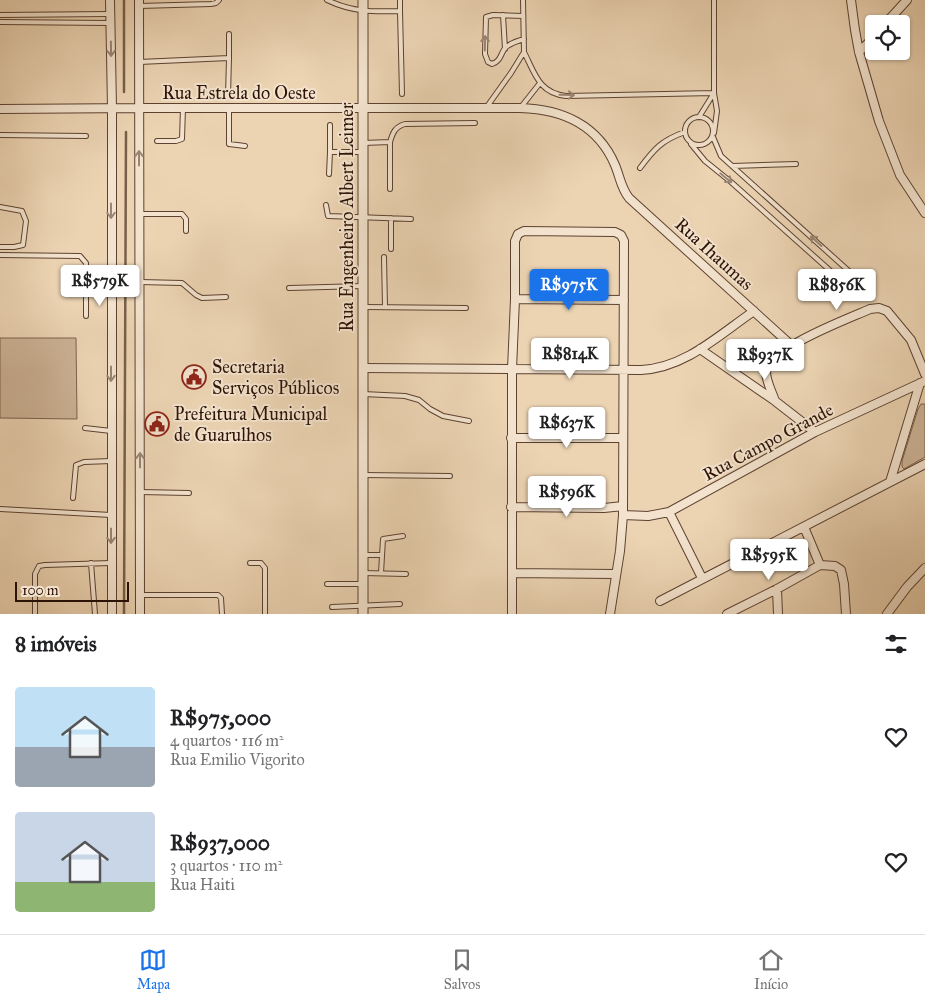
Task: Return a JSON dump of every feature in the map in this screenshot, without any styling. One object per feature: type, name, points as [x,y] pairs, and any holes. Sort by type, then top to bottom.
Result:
[{"type":"street","points":[[110,0],[112,108],[110,431],[112,614]]},
{"type":"street","name":"Rua Engenheiro Albert Leimer","points":[[363,0],[363,610]]},
{"type":"street","points":[[852,0],[855,30],[879,121],[900,175],[925,213]]},
{"type":"street","points":[[894,15],[907,0]]},
{"type":"street","points":[[139,3],[140,614]]},
{"type":"street","points":[[860,52],[865,47]]},
{"type":"street","name":"Rua Estrela do Oeste","points":[[0,110],[112,108],[520,108],[552,111],[578,122],[589,130],[608,151],[616,166],[621,183]]},
{"type":"street","name":"Rua Ihaumas","points":[[621,183],[626,195],[632,202],[791,344]]},
{"type":"street","points":[[512,614],[511,438],[515,241],[521,232],[534,231],[615,232],[624,241],[623,515],[620,551],[610,614]]},
{"type":"street","points":[[515,299],[624,300]]},
{"type":"street","points":[[775,401],[767,378],[769,364],[791,344],[870,309],[879,308],[887,311],[911,340],[925,374]]},
{"type":"street","points":[[363,368],[649,370],[679,362],[754,311]]},
{"type":"street","points":[[700,349],[775,401],[815,432]]},
{"type":"street","points":[[890,482],[923,382]]},
{"type":"street","name":"Rua Campo Grande","points":[[623,515],[648,516],[669,512],[815,432],[923,382]]},
{"type":"street","points":[[511,438],[622,438]]},
{"type":"street","points":[[660,601],[925,464]]},
{"type":"street","points":[[511,506],[604,508],[622,506]]},
{"type":"street","points":[[669,512],[702,578]]},
{"type":"street","points":[[804,527],[820,565]]},
{"type":"street","points":[[727,614],[820,565],[835,566],[841,570],[846,614]]},
{"type":"street","points":[[886,614],[925,568]]},
{"type":"street","points":[[512,573],[616,574]]},
{"type":"street","points":[[777,589],[778,614]]},
{"type":"lane","points":[[139,3],[211,4],[219,0]]},
{"type":"lane","points":[[327,0],[363,11],[400,11]]},
{"type":"lane","points":[[400,0],[402,94]]},
{"type":"lane","points":[[523,0],[524,52],[540,83],[549,91],[566,96],[714,93]]},
{"type":"lane","points":[[692,144],[700,146],[708,144],[714,135],[717,111],[714,93],[714,0]]},
{"type":"lane","points":[[0,15],[110,14]]},
{"type":"lane","points":[[523,16],[489,15],[486,17],[485,54],[488,62],[492,64],[498,62],[510,44],[524,39]]},
{"type":"lane","points":[[504,15],[505,49]]},
{"type":"lane","points":[[0,22],[110,23]]},
{"type":"lane","points":[[228,96],[229,34]]},
{"type":"lane","points":[[486,108],[511,74],[524,52]]},
{"type":"lane","points":[[139,62],[229,58]]},
{"type":"lane","points":[[520,108],[540,83]]},
{"type":"lane","points":[[699,117],[707,119],[712,125],[721,156],[851,273],[852,276],[846,282],[844,283],[705,161],[687,139],[685,132],[689,122],[699,117],[714,93]]},
{"type":"lane","points":[[158,141],[182,139],[183,108]]},
{"type":"lane","points":[[228,108],[229,144],[245,146]]},
{"type":"lane","points":[[390,189],[390,142],[393,132],[399,126],[405,124],[475,123]]},
{"type":"lane","points":[[329,174],[330,125]]},
{"type":"lane","points":[[640,168],[653,151],[664,142],[685,132]]},
{"type":"lane","points":[[0,135],[86,136]]},
{"type":"lane","points":[[330,152],[390,142]]},
{"type":"lane","points":[[732,166],[796,164]]},
{"type":"lane","points":[[326,205],[328,216],[411,219]]},
{"type":"lane","points":[[0,207],[22,211],[26,221],[23,245],[14,248],[0,247]]},
{"type":"lane","points":[[139,214],[182,214],[186,219],[186,231]]},
{"type":"lane","points":[[391,218],[392,250]]},
{"type":"lane","points":[[0,255],[80,256],[86,263],[86,316]]},
{"type":"lane","points":[[384,257],[385,307]]},
{"type":"lane","points":[[140,282],[182,283],[202,298],[226,297]]},
{"type":"lane","points":[[289,288],[363,286]]},
{"type":"lane","points":[[363,307],[466,308]]},
{"type":"lane","points":[[363,394],[405,396],[419,400],[443,416],[469,421]]},
{"type":"lane","points":[[85,428],[110,431]]},
{"type":"lane","points":[[73,498],[76,465],[84,462],[111,461]]},
{"type":"lane","points":[[363,475],[450,476]]},
{"type":"lane","points":[[140,492],[189,493]]},
{"type":"lane","points":[[0,509],[111,515]]},
{"type":"lane","points":[[381,573],[383,539],[403,536]]},
{"type":"lane","points":[[363,555],[381,556]]},
{"type":"lane","points":[[91,563],[95,614]]},
{"type":"lane","points":[[35,614],[35,574],[39,566],[44,564],[111,563]]},
{"type":"lane","points":[[250,563],[261,563],[265,568],[265,614]]},
{"type":"lane","points":[[363,573],[406,574]]},
{"type":"lane","points":[[327,584],[363,584]]},
{"type":"lane","points":[[140,595],[218,595],[221,598],[222,614]]},
{"type":"lane","points":[[332,607],[363,610],[400,604]]},
{"type":"shaded area","points":[[0,338],[76,338],[77,419],[0,418]]},
{"type":"shaded area","points":[[921,404],[925,404],[925,457],[904,469],[902,461]]},
{"type":"waterway","points":[[124,0],[124,92]]},
{"type":"waterway","points":[[124,614],[126,132]]},
{"type":"place","name":"Secretaria Serviços Públicos","points":[[194,377]]},
{"type":"place","name":"Prefeitura Municipal de Guarulhos","points":[[157,424]]}]
